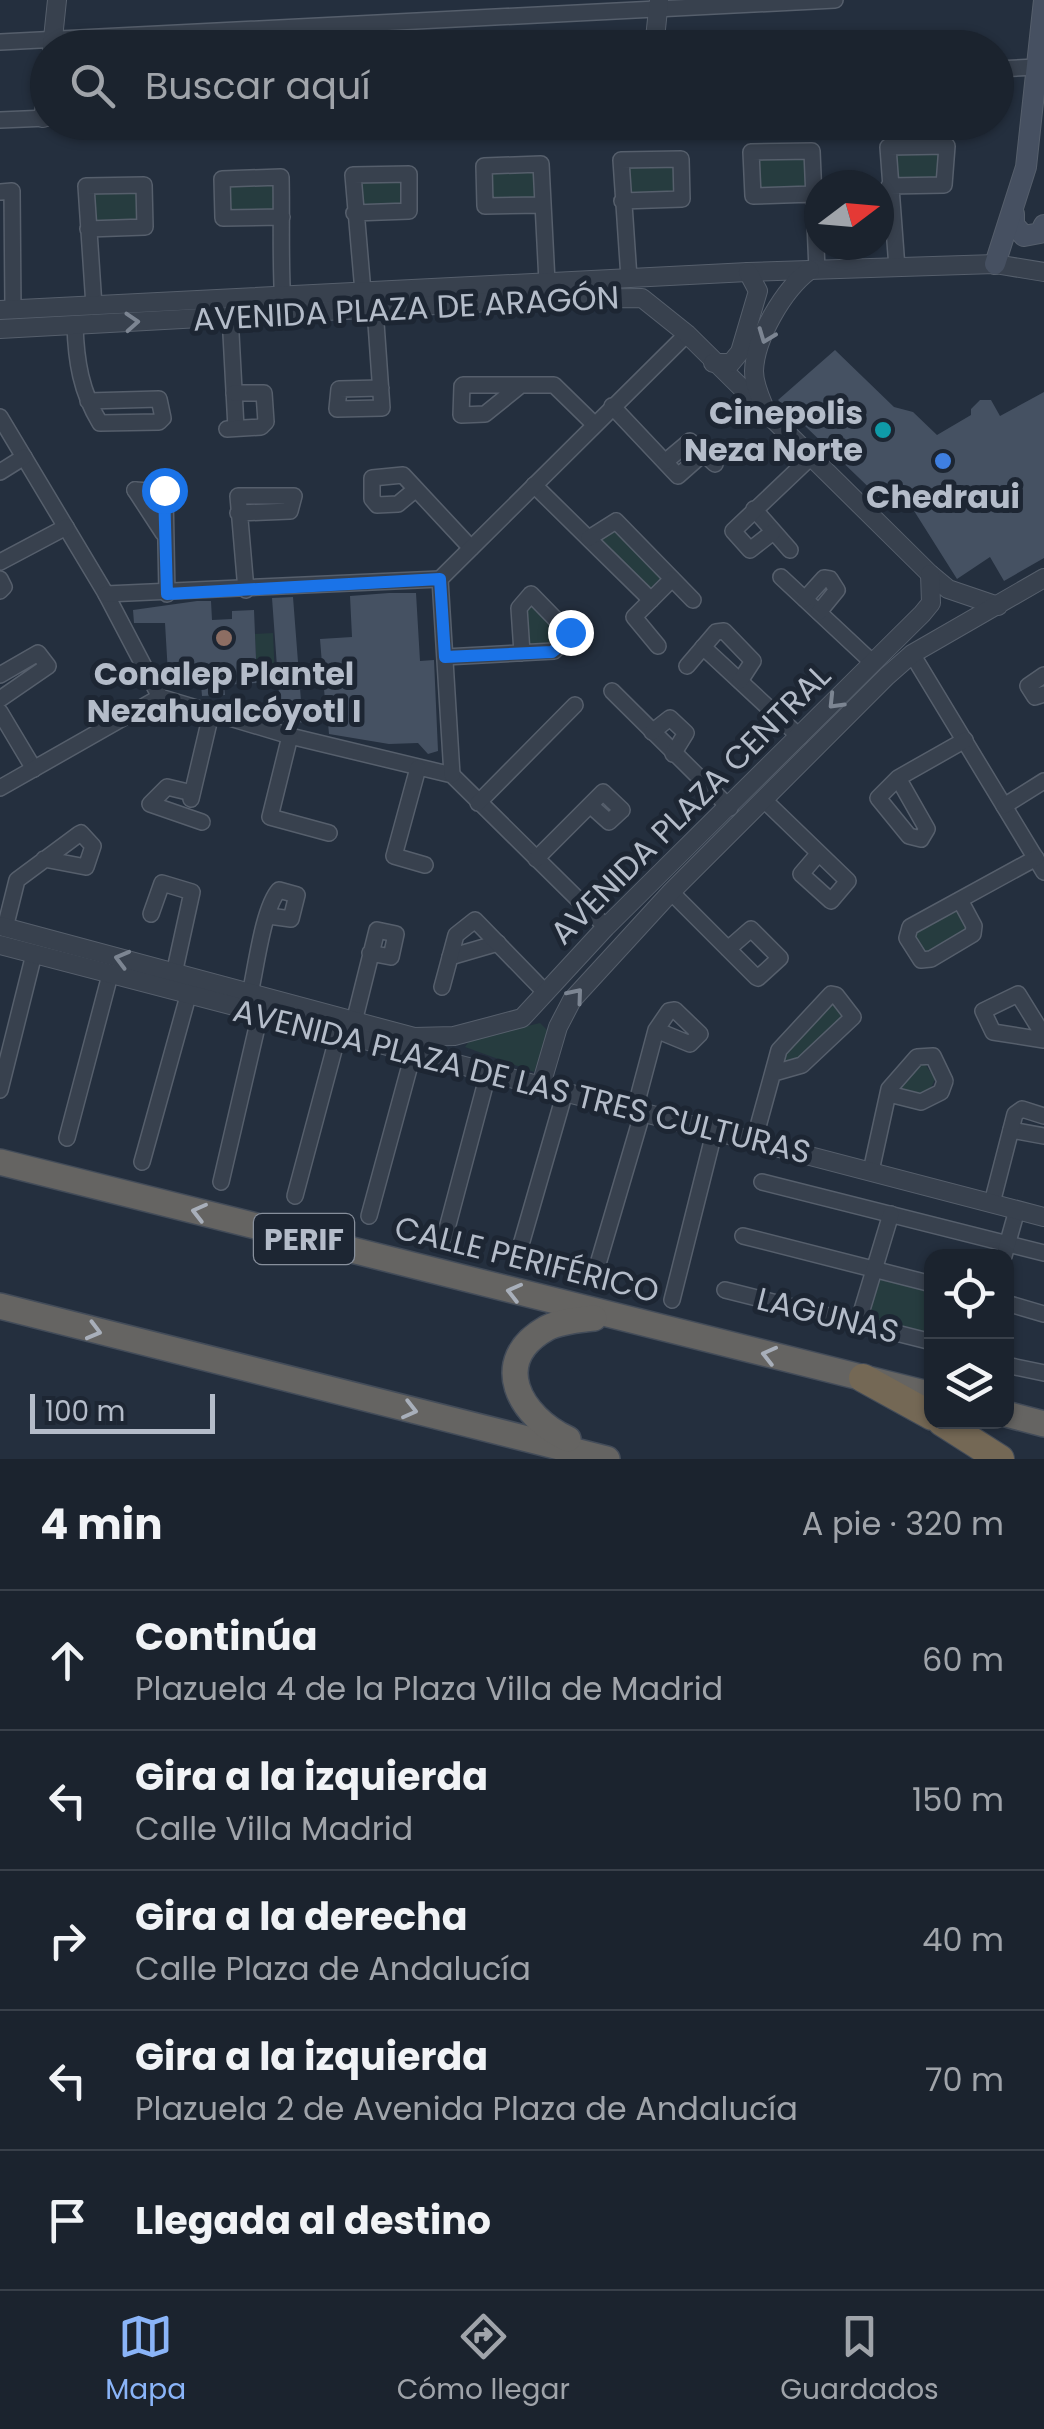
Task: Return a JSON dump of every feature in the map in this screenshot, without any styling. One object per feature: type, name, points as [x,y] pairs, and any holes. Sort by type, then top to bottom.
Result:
[{"type":"highway","name":"CALLE PERIFÉRICO","points":[[0,1162],[924,1393]]},
{"type":"highway","points":[[0,1306],[610,1459]]},
{"type":"highway","points":[[609,1316],[544,1330],[523,1352],[517,1381],[525,1408],[538,1423],[610,1459]]},
{"type":"highway","name":"CALLE PERIFÉRICO","points":[[863,1378],[924,1412]]},
{"type":"highway","points":[[1014,1416],[1044,1424]]},
{"type":"highway","points":[[953,1429],[1000,1459]]},
{"type":"main road","points":[[995,264],[1026,167],[1044,0]]},
{"type":"main road","points":[[1014,214],[1014,225],[1024,236],[1040,233],[1044,225]]},
{"type":"street","points":[[54,30],[57,0]]},
{"type":"street","points":[[264,30],[659,4],[836,0]]},
{"type":"street","points":[[656,30],[659,4]]},
{"type":"street","points":[[0,42],[30,43]]},
{"type":"street","points":[[1014,68],[1036,67]]},
{"type":"street","points":[[0,120],[30,119]]},
{"type":"street","points":[[947,146],[944,185],[889,186],[888,148],[947,146]]},
{"type":"street","points":[[812,151],[813,194],[753,196],[751,152],[812,151]]},
{"type":"street","points":[[622,201],[682,200],[681,159],[620,160],[622,201],[629,278]]},
{"type":"street","points":[[543,205],[485,206],[484,166],[541,164],[547,282]]},
{"type":"street","points":[[282,216],[223,218],[222,178],[281,177],[282,216],[283,305]]},
{"type":"street","points":[[88,228],[145,227],[144,184],[86,186],[88,228],[94,306]]},
{"type":"street","points":[[0,192],[12,192],[6,310]]},
{"type":"street","points":[[354,213],[363,292]]},
{"type":"street","points":[[894,237],[897,268]]},
{"type":"street","points":[[766,414],[755,384],[756,362],[782,294],[814,270],[814,260]]},
{"type":"street","name":"AVENIDA PLAZA DE ARAGÓN","points":[[0,329],[230,316],[363,292],[995,264],[1044,272]]},
{"type":"street","points":[[713,362],[731,364],[740,352],[758,291],[748,272]]},
{"type":"street","points":[[656,305],[652,289],[664,277]]},
{"type":"street","name":"AVENIDA PLAZA DE ARAGÓN","points":[[6,310],[283,305],[374,309],[621,296],[656,305],[930,574],[960,594],[998,606]]},
{"type":"street","points":[[374,309],[381,388],[380,411],[338,411],[338,390],[381,388]]},
{"type":"street","points":[[230,316],[234,392],[231,428],[261,427],[266,420],[264,393],[234,392]]},
{"type":"street","points":[[75,325],[88,401]]},
{"type":"street","points":[[106,594],[440,579],[687,334]]},
{"type":"street","points":[[522,385],[556,385],[594,424]]},
{"type":"street","points":[[612,406],[665,462],[688,441],[709,458]]},
{"type":"street","points":[[0,417],[106,594],[160,696],[290,736],[452,775],[606,926]]},
{"type":"street","points":[[0,472],[24,456]]},
{"type":"street","points":[[773,532],[750,550],[734,536],[734,527],[812,456]]},
{"type":"street","points":[[534,485],[650,600]]},
{"type":"street","points":[[416,489],[470,548]]},
{"type":"street","points":[[754,509],[790,550]]},
{"type":"street","points":[[238,513],[246,590]]},
{"type":"street","points":[[590,538],[616,521],[693,600]]},
{"type":"street","points":[[0,562],[66,526]]},
{"type":"street","points":[[164,535],[167,594]]},
{"type":"street","points":[[922,614],[931,603],[930,574]]},
{"type":"street","points":[[781,577],[873,663]]},
{"type":"street","points":[[805,599],[824,578],[830,579],[837,590],[819,612]]},
{"type":"street","points":[[998,606],[1044,578]]},
{"type":"street","points":[[0,579],[4,588],[0,591]]},
{"type":"street","points":[[440,579],[452,775]]},
{"type":"street","points":[[658,646],[634,620],[672,579]]},
{"type":"street","name":"AVENIDA PLAZA CENTRAL","points":[[541,1085],[558,1027],[572,1000],[670,892],[912,654],[998,606]]},
{"type":"street","points":[[922,614],[933,612],[943,618],[948,628],[945,639]]},
{"type":"street","name":"AVENIDA PLAZA CENTRAL","points":[[522,1018],[606,926],[730,808],[795,732],[922,614]]},
{"type":"street","points":[[687,666],[716,632],[726,632],[754,662],[740,681]]},
{"type":"street","points":[[901,636],[902,648],[912,654],[1040,865],[960,900],[906,931],[922,960],[931,960],[973,934],[974,926],[960,900]]},
{"type":"street","points":[[703,647],[795,732]]},
{"type":"street","points":[[0,675],[38,653],[48,666],[0,699]]},
{"type":"street","points":[[445,657],[522,653]]},
{"type":"street","points":[[1044,674],[1028,686],[1034,697],[1044,694]]},
{"type":"street","points":[[612,691],[730,808]]},
{"type":"street","points":[[0,788],[160,696]]},
{"type":"street","points":[[478,804],[575,705]]},
{"type":"street","points":[[0,712],[34,769]]},
{"type":"street","points":[[192,793],[167,787],[150,801],[154,809],[194,820],[192,793],[212,714]]},
{"type":"street","points":[[652,732],[670,718],[686,733],[673,754]]},
{"type":"street","points":[[290,736],[270,817],[329,833]]},
{"type":"street","points":[[898,778],[965,740]]},
{"type":"street","points":[[403,834],[418,768]]},
{"type":"street","points":[[1004,806],[1044,781]]},
{"type":"street","points":[[762,799],[819,853]]},
{"type":"street","points":[[536,859],[590,806]]},
{"type":"street","points":[[2,933],[17,880],[44,860]]},
{"type":"street","points":[[151,914],[162,883],[192,892],[174,974]]},
{"type":"street","points":[[670,892],[728,949]]},
{"type":"street","points":[[250,994],[269,916]]},
{"type":"street","points":[[442,986],[456,935],[472,921],[498,942],[546,993]]},
{"type":"street","name":"AVENIDA PLAZA DE LAS TRES CULTURAS","points":[[2,933],[34,954],[110,976],[488,1074],[639,1105],[715,1129],[756,1132],[994,1197],[1017,1210],[1044,1217]]},
{"type":"street","name":"AVENIDA PLAZA DE LAS TRES CULTURAS","points":[[2,933],[354,1022],[426,1038],[454,1036]]},
{"type":"street","points":[[450,957],[498,942]]},
{"type":"street","points":[[354,1022],[370,953]]},
{"type":"street","points":[[0,1090],[34,954]]},
{"type":"street","points":[[67,1138],[110,976]]},
{"type":"street","points":[[756,1132],[779,1050],[830,994],[836,995],[852,1016],[802,1066],[774,1073]]},
{"type":"street","points":[[142,1162],[188,996]]},
{"type":"street","points":[[220,1182],[260,1014]]},
{"type":"street","points":[[464,1068],[454,1053],[454,1036],[544,1014],[558,1027]]},
{"type":"street","points":[[594,1274],[656,1030]]},
{"type":"street","points":[[295,1196],[338,1035]]},
{"type":"street","points":[[369,1216],[412,1054]]},
{"type":"street","points":[[444,1236],[488,1074]]},
{"type":"street","points":[[516,1262],[564,1092]]},
{"type":"street","points":[[873,1163],[889,1094]]},
{"type":"street","points":[[994,1197],[1020,1110],[1044,1116]]},
{"type":"street","points":[[672,1300],[715,1129]]},
{"type":"street","points":[[1011,1130],[1044,1136]]},
{"type":"street","points":[[762,1182],[990,1240],[1004,1249]]},
{"type":"street","points":[[1006,1249],[1017,1210]]},
{"type":"street","points":[[858,1323],[891,1214]]},
{"type":"street","points":[[743,1236],[924,1282]]},
{"type":"street","points":[[987,1249],[990,1240]]},
{"type":"street","points":[[1014,1251],[1044,1254]]},
{"type":"street","name":"LAGUNAS","points":[[725,1290],[924,1340]]},
{"type":"street","points":[[1014,1305],[1044,1314]]},
{"type":"street","points":[[1014,1366],[1044,1374]]},
{"type":"green space","points":[[943,150],[941,181],[894,182],[892,151]]},
{"type":"green space","points":[[807,157],[804,188],[758,189],[757,158]]},
{"type":"green space","points":[[675,163],[676,194],[626,195],[625,164]]},
{"type":"green space","points":[[538,169],[538,200],[489,201],[488,170]]},
{"type":"green space","points":[[406,177],[406,208],[357,209],[356,178]]},
{"type":"green space","points":[[277,182],[278,212],[228,214],[227,183]]},
{"type":"green space","points":[[140,190],[141,221],[91,222],[90,191]]},
{"type":"green space","points":[[612,525],[663,575],[647,592],[595,541]]},
{"type":"green space","points":[[528,600],[561,635],[551,647],[527,649],[524,602]]},
{"type":"green space","points":[[273,633],[275,679],[257,680],[255,634]]},
{"type":"green space","points":[[958,906],[972,931],[925,957],[911,933]]},
{"type":"green space","points":[[833,999],[845,1016],[801,1059],[783,1064],[784,1047]]},
{"type":"green space","points":[[540,1023],[549,1032],[534,1072],[465,1047],[470,1040]]},
{"type":"green space","points":[[918,1064],[925,1064],[935,1079],[927,1097],[898,1092],[897,1084]]},
{"type":"green space","points":[[876,1274],[924,1287],[924,1332],[865,1316]]},
{"type":"building","name":"Chedraui","points":[[835,350],[894,407],[913,412],[937,435],[971,415],[971,409],[980,400],[991,400],[1000,416],[1044,392],[1044,558],[1004,581],[990,557],[957,579],[899,487],[884,502],[778,400]]},
{"type":"building","points":[[416,593],[420,661],[434,660],[438,751],[428,754],[418,743],[389,744],[329,734],[328,723],[281,722],[272,598],[293,597],[301,701],[325,701],[320,639],[352,637],[350,596]]},
{"type":"building","points":[[211,601],[212,620],[232,619],[232,611],[254,610],[257,683],[224,685],[225,695],[202,696],[200,673],[168,674],[165,623],[134,623],[133,610]]},
{"type":"place","name":"Cinepolis Neza Norte","points":[[883,430]]},
{"type":"place","name":"Chedraui","points":[[943,461]]},
{"type":"place","name":"Conalep Plantel Nezahualcóyotl I","points":[[224,638]]},
{"type":"route","points":[[164,490],[167,594],[440,579],[445,657],[552,652],[570,638],[570,632]]}]
